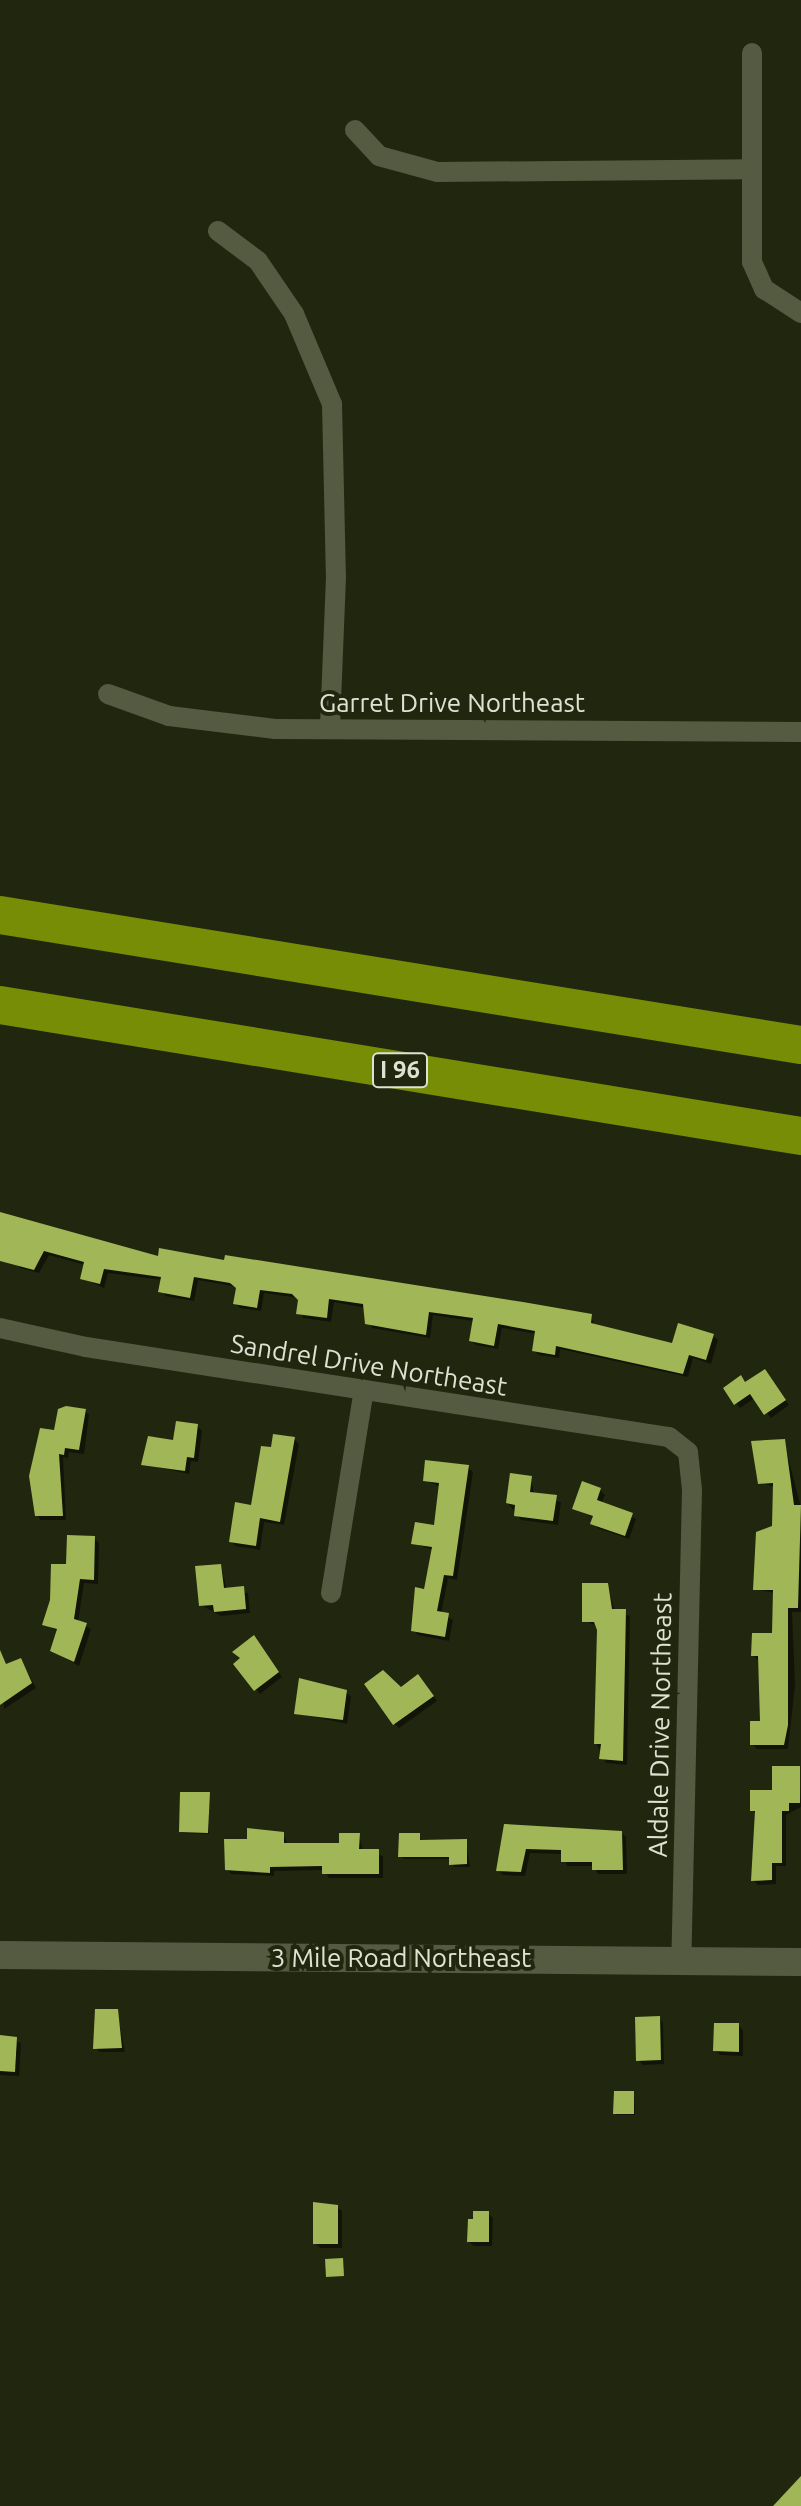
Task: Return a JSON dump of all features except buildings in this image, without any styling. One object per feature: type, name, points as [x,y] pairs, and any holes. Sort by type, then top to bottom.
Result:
[{"type":"highway","points":[[0,915],[801,1045]]},
{"type":"highway","name":"I 96","points":[[0,1005],[801,1136]]},
{"type":"main road","name":"3 Mile Road Northeast","points":[[0,1955],[801,1962]]},
{"type":"street","points":[[752,53],[755,271],[764,289],[801,313]]},
{"type":"street","points":[[355,130],[379,156],[437,172],[752,169]]},
{"type":"street","points":[[218,231],[258,261],[294,314],[332,404],[336,577],[330,728]]},
{"type":"street","name":"Garret Drive Northeast","points":[[108,694],[200,723],[330,728],[801,732]]},
{"type":"street","name":"Sandrel Drive Northeast","points":[[1,1332],[669,1437],[688,1452],[692,1490]]},
{"type":"street","points":[[331,1593],[364,1390]]},
{"type":"street","name":"Aldale Drive Northeast","points":[[681,1961],[692,1490]]}]
